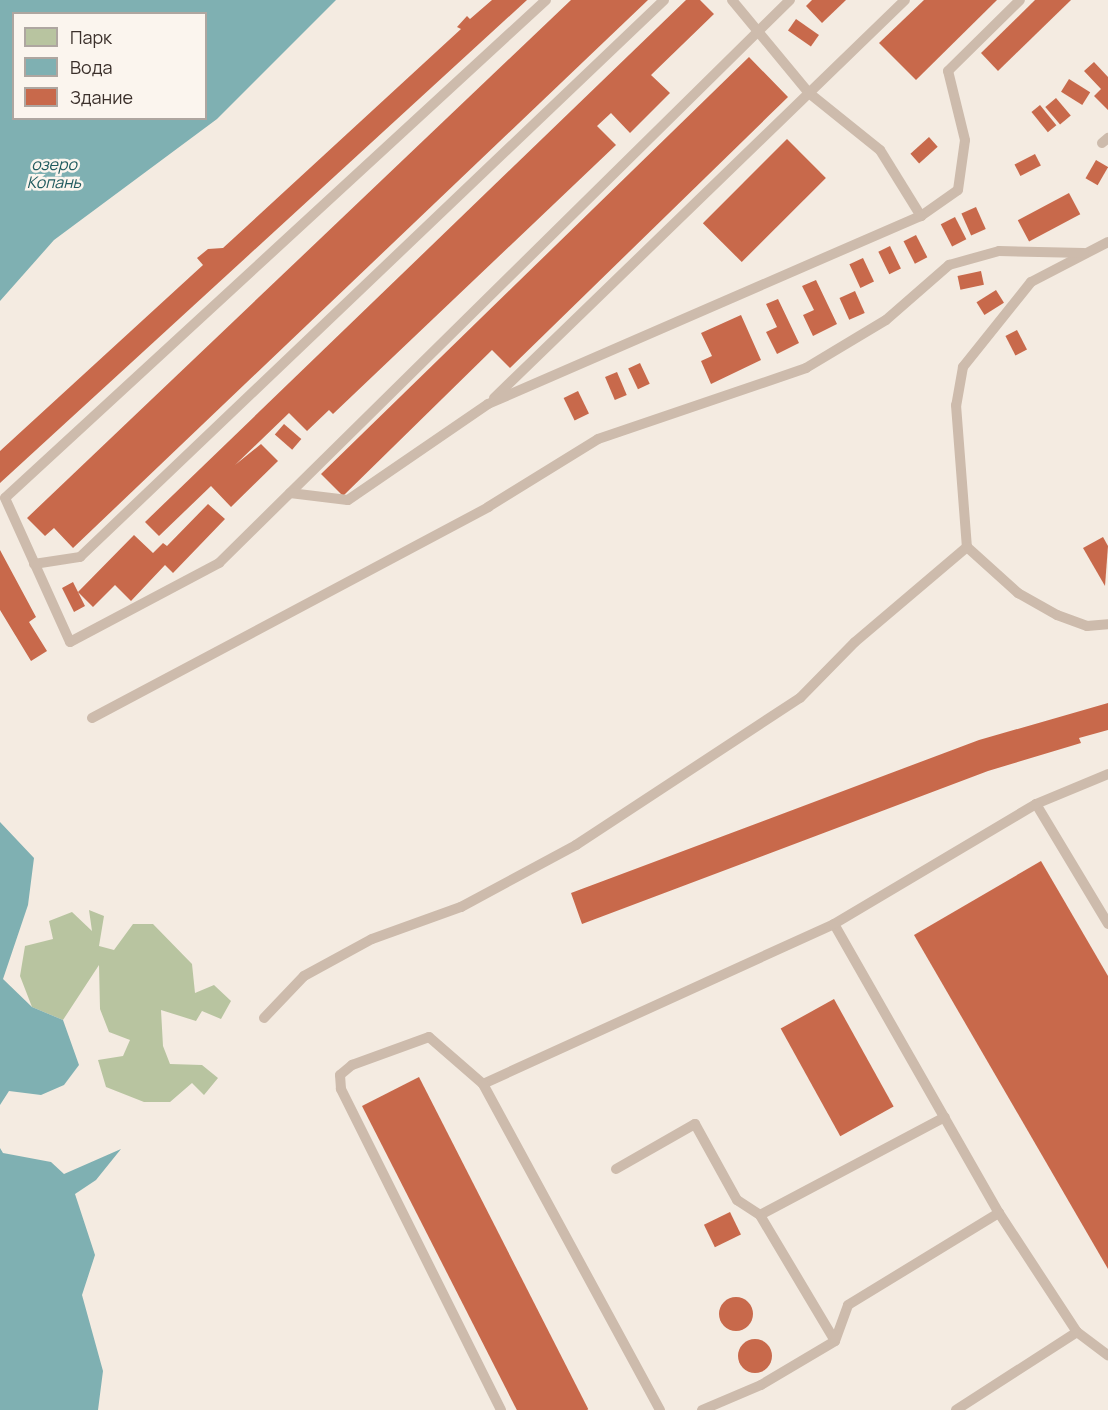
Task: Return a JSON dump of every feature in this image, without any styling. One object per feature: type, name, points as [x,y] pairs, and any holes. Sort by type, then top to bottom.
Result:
[{"type":"lane","points":[[546,0],[5,498],[70,642],[219,563],[790,0]]},
{"type":"lane","points":[[34,564],[80,556],[664,0]]},
{"type":"lane","points":[[732,0],[760,30],[809,93],[880,150],[921,216]]},
{"type":"lane","points":[[290,493],[348,500],[488,404],[905,0]]},
{"type":"lane","points":[[488,404],[921,216],[958,190],[965,140],[948,70],[1020,0]]},
{"type":"lane","points":[[1108,242],[1031,282],[963,368],[956,405],[967,547],[1018,593],[1057,615],[1087,626],[1108,624]]},
{"type":"lane","points":[[92,718],[488,507],[598,438],[806,368],[886,320],[949,265],[999,251],[1084,253]]},
{"type":"lane","points":[[264,1018],[304,976],[372,939],[461,908],[576,845],[800,698],[855,642],[967,547]]},
{"type":"lane","points":[[483,1084],[834,924],[1036,804],[1108,774]]},
{"type":"lane","points":[[1036,804],[1108,924]]},
{"type":"lane","points":[[834,924],[999,1213],[1077,1332],[1108,1355]]},
{"type":"lane","points":[[501,1410],[341,1089],[340,1075],[352,1065],[429,1037],[483,1084],[660,1410]]},
{"type":"lane","points":[[760,1215],[945,1117]]},
{"type":"lane","points":[[616,1169],[695,1124],[737,1200],[760,1215],[835,1341]]},
{"type":"lane","points":[[702,1410],[761,1385],[835,1341],[848,1305],[999,1213]]},
{"type":"lane","points":[[956,1410],[1077,1332]]},
{"type":"green space","points":[[89,910],[104,916],[99,946],[114,950],[133,924],[153,924],[192,964],[195,993],[214,985],[231,1001],[221,1019],[202,1011],[196,1021],[161,1010],[163,1046],[170,1064],[202,1065],[218,1078],[204,1095],[192,1083],[170,1102],[144,1102],[106,1087],[98,1060],[123,1056],[130,1040],[109,1032],[100,1009],[99,965],[63,1020],[32,1007],[20,976],[25,946],[53,939],[49,921],[72,912],[92,931]]},
{"type":"water","name":"озеро Копань","points":[[0,0],[336,0],[217,119],[54,240],[0,301]]},
{"type":"water","points":[[0,822],[34,858],[28,905],[3,979],[32,1007],[63,1020],[79,1065],[64,1085],[41,1095],[9,1091],[0,1105]]},
{"type":"water","points":[[0,1148],[3,1153],[51,1162],[64,1174],[121,1149],[96,1180],[75,1194],[95,1255],[82,1295],[103,1371],[98,1410],[0,1410]]},
{"type":"building","points":[[492,0],[527,0],[0,483],[0,451],[203,265],[197,258],[208,249],[223,248],[461,29],[457,27],[467,16],[470,19]]},
{"type":"building","points":[[571,0],[648,0],[73,548],[54,528],[45,536],[27,518]]},
{"type":"building","points":[[686,0],[700,0],[714,14],[651,75],[670,93],[630,133],[611,113],[597,126],[616,145],[333,414],[329,410],[307,431],[289,413],[235,465],[261,444],[278,461],[231,507],[211,486],[159,536],[145,522]]},
{"type":"building","points":[[812,0],[846,0],[822,23],[806,6]]},
{"type":"building","points":[[924,0],[997,0],[916,80],[879,43]]},
{"type":"building","points":[[1035,0],[1071,0],[998,71],[981,53]]},
{"type":"building","points":[[796,19],[819,35],[811,47],[788,30]]},
{"type":"building","points":[[749,57],[788,97],[510,368],[492,350],[343,496],[321,474]]},
{"type":"building","points":[[1094,62],[1108,77],[1108,110],[1094,96],[1101,89],[1084,71]]},
{"type":"building","points":[[1069,79],[1090,92],[1082,105],[1061,92]]},
{"type":"building","points":[[1056,98],[1071,116],[1060,125],[1045,107]]},
{"type":"building","points":[[1040,105],[1056,125],[1048,132],[1031,112]]},
{"type":"building","points":[[929,137],[938,147],[919,163],[910,154]]},
{"type":"building","points":[[787,139],[826,178],[742,262],[703,223]]},
{"type":"building","points":[[1035,154],[1041,166],[1020,176],[1015,164]]},
{"type":"building","points":[[1096,160],[1108,167],[1098,185],[1086,178]]},
{"type":"building","points":[[1069,193],[1080,214],[1029,241],[1018,220]]},
{"type":"building","points":[[976,207],[986,229],[971,235],[961,214]]},
{"type":"building","points":[[955,217],[966,239],[952,247],[941,224]]},
{"type":"building","points":[[916,235],[927,257],[915,264],[904,241]]},
{"type":"building","points":[[890,246],[901,268],[889,274],[878,252]]},
{"type":"building","points":[[863,258],[874,282],[860,288],[849,264]]},
{"type":"building","points":[[981,271],[984,285],[960,290],[958,276]]},
{"type":"building","points":[[816,280],[837,324],[813,336],[803,315],[814,310],[802,286]]},
{"type":"building","points":[[996,290],[1004,303],[984,315],[976,302]]},
{"type":"building","points":[[855,291],[865,313],[849,320],[839,298]]},
{"type":"building","points":[[778,299],[799,343],[777,354],[766,332],[777,327],[766,304]]},
{"type":"building","points":[[741,315],[761,360],[711,384],[701,361],[712,356],[701,333]]},
{"type":"building","points":[[1017,330],[1027,350],[1015,356],[1005,336]]},
{"type":"building","points":[[640,363],[650,384],[638,389],[628,368]]},
{"type":"building","points":[[617,372],[627,395],[615,400],[605,377]]},
{"type":"building","points":[[578,391],[589,413],[575,420],[564,398]]},
{"type":"building","points":[[284,424],[301,439],[292,450],[275,435]]},
{"type":"building","points":[[208,504],[225,519],[173,573],[165,565],[131,601],[115,585],[93,607],[78,592],[134,535],[153,553],[163,543],[167,546]]},
{"type":"building","points":[[1103,537],[1108,546],[1105,586],[1083,548]]},
{"type":"building","points":[[0,550],[36,617],[29,622],[47,651],[31,661],[0,610]]},
{"type":"building","points":[[73,582],[85,606],[74,612],[62,588]]},
{"type":"building","points":[[1108,703],[1108,730],[1079,738],[1081,743],[988,771],[582,924],[571,893],[979,740]]},
{"type":"building","points":[[1041,861],[1108,976],[1108,1269],[914,935]]},
{"type":"building","points":[[834,999],[894,1107],[840,1136],[781,1029]]},
{"type":"building","points":[[419,1077],[588,1409],[517,1410],[362,1106]]},
{"type":"building","points":[[730,1212],[741,1234],[715,1247],[704,1225]]},
{"type":"building","points":[[736,1297],[748,1302],[753,1314],[748,1326],[736,1331],[724,1326],[719,1314],[724,1302]]},
{"type":"building","points":[[755,1339],[767,1344],[772,1356],[767,1368],[755,1373],[743,1368],[738,1356],[743,1344]]}]
